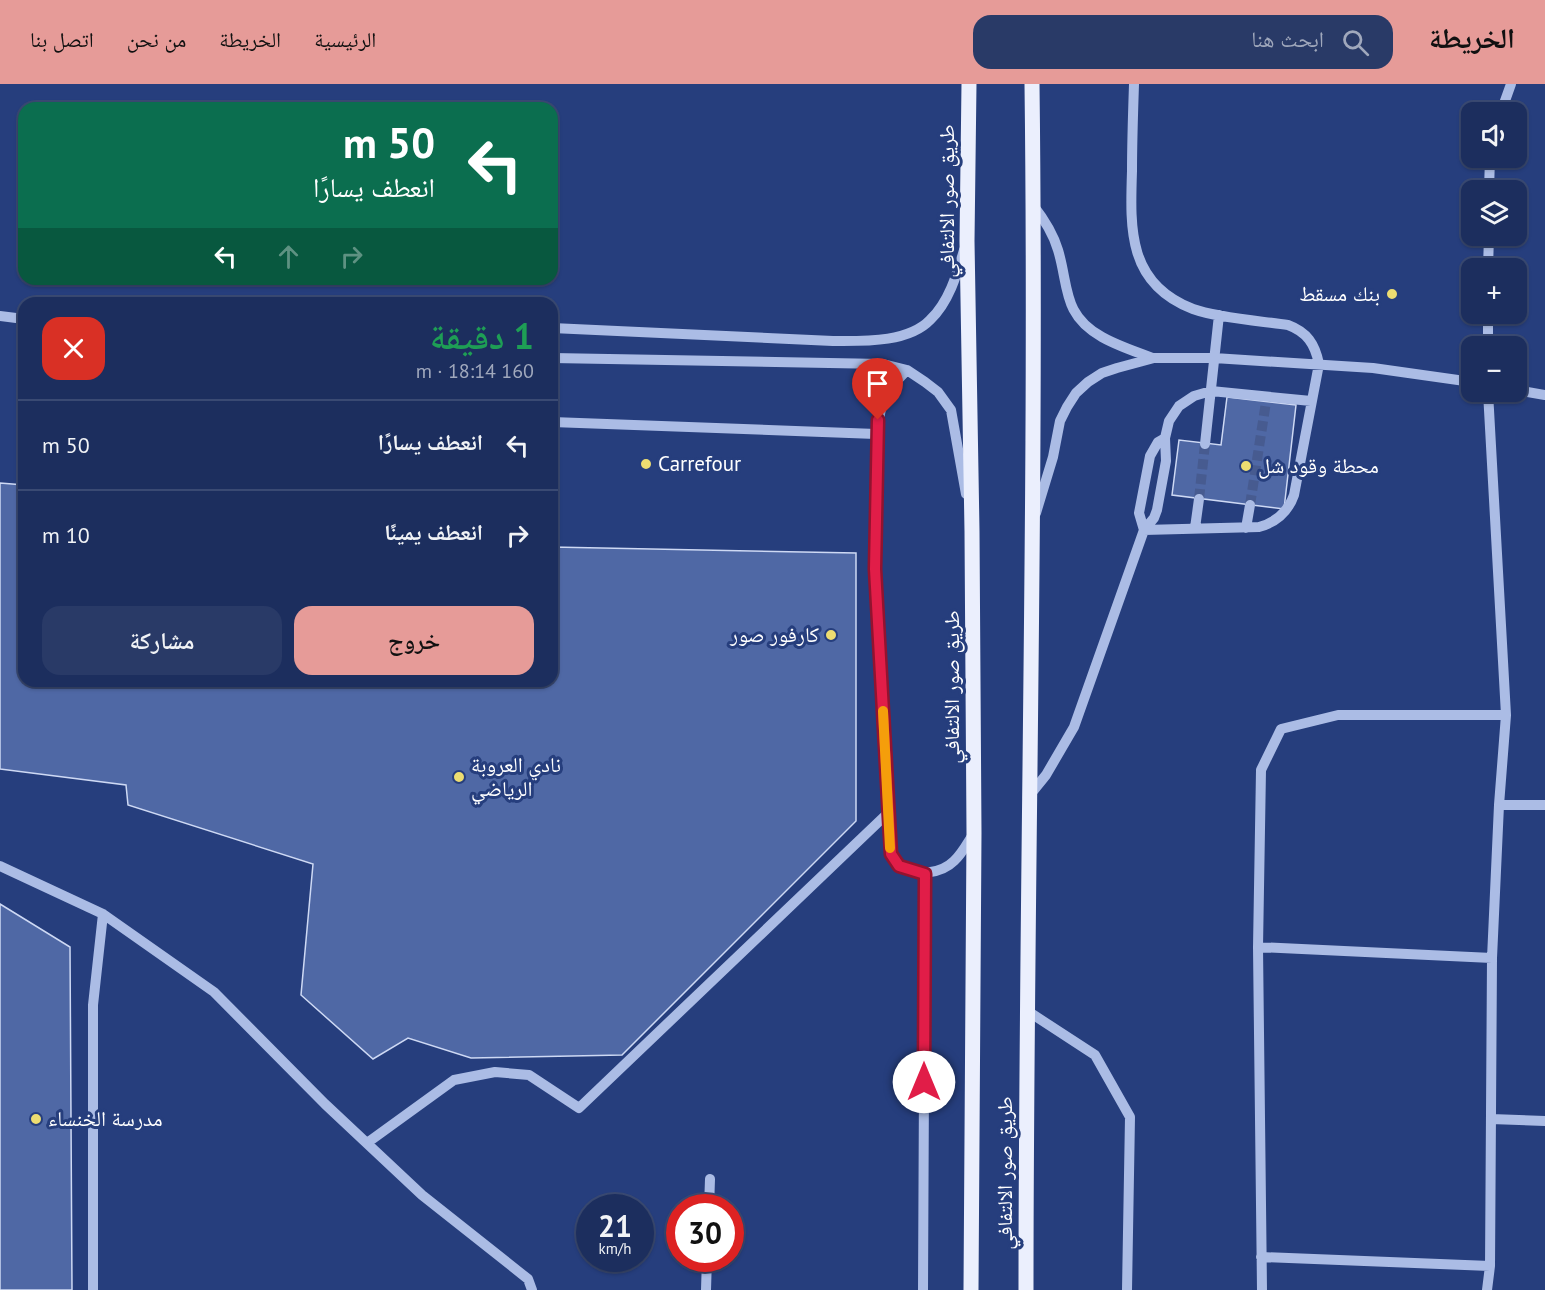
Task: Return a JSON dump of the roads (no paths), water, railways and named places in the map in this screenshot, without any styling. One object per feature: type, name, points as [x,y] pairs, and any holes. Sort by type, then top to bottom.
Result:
[{"type":"main road","name":"طريق صور الالتفافي","points":[[969,84],[967,241],[974,833],[971,1290]]},
{"type":"main road","name":"طريق صور الالتفافي","points":[[1026,1290],[1026,1010],[1034,205],[1032,84]]},
{"type":"street","points":[[1134,84],[1131,214],[1132,238],[1140,262],[1154,283],[1173,299],[1195,310],[1288,325],[1298,329],[1313,343],[1319,364],[1291,504],[1286,513],[1269,524],[1246,528],[1144,530]]},
{"type":"street","points":[[1505,102],[1511,84]]},
{"type":"street","points":[[1034,205],[1053,235],[1059,252],[1064,287],[1077,315],[1088,328],[1101,337],[1154,358]]},
{"type":"street","points":[[558,328],[833,341],[873,341],[899,336],[918,329],[930,320],[955,279],[967,241]]},
{"type":"street","points":[[1205,444],[1219,315]]},
{"type":"street","points":[[0,316],[18,318]]},
{"type":"street","points":[[558,358],[883,364],[907,370],[938,392],[951,410],[972,531]]},
{"type":"street","points":[[1032,525],[1053,456],[1060,421],[1076,393],[1102,373],[1154,358],[1215,358],[1373,368],[1461,380]]},
{"type":"street","points":[[907,370],[889,389],[882,404],[876,435],[875,569],[891,854],[899,866],[925,874],[955,861],[974,833]]},
{"type":"street","points":[[1028,796],[1046,775],[1074,727],[1144,530],[1157,510],[1167,453],[1165,438],[1169,421],[1179,406],[1194,396],[1210,391],[1267,399],[1311,401]]},
{"type":"street","points":[[1527,392],[1545,395]]},
{"type":"street","points":[[1487,1290],[1490,1266],[1492,958],[1499,805],[1506,715],[1489,402]]},
{"type":"street","points":[[558,422],[876,435]]},
{"type":"street","points":[[1144,530],[1139,513],[1150,456],[1158,442],[1165,438]]},
{"type":"street","points":[[1195,528],[1199,499]]},
{"type":"street","points":[[1246,528],[1250,505]]},
{"type":"street","points":[[1262,1290],[1258,947],[1261,771],[1281,729],[1338,715],[1506,715]]},
{"type":"street","points":[[1499,805],[1545,805]]},
{"type":"street","points":[[367,1143],[454,1080],[495,1072],[528,1075],[579,1108],[889,812]]},
{"type":"street","points":[[0,866],[103,914],[214,992],[422,1195],[528,1279],[532,1290]]},
{"type":"street","points":[[923,1290],[925,874]]},
{"type":"street","points":[[93,1290],[93,1005],[103,914]]},
{"type":"street","points":[[1258,947],[1492,958]]},
{"type":"street","points":[[1026,1010],[1095,1055],[1130,1117],[1127,1290]]},
{"type":"street","points":[[1491,1119],[1545,1121]]},
{"type":"street","points":[[709,1194],[710,1179]]},
{"type":"street","points":[[1261,1257],[1490,1266]]},
{"type":"street","points":[[706,1290],[707,1272]]},
{"type":"tunnel","points":[[1250,505],[1266,402]]},
{"type":"tunnel","points":[[1199,499],[1205,444]]},
{"type":"place","name":"بنك مسقط","points":[[1392,294]]},
{"type":"place","name":"Carrefour","points":[[646,464]]},
{"type":"place","name":"محطة وقود شل","points":[[1246,466]]},
{"type":"place","name":"كارفور صور","points":[[831,635]]},
{"type":"place","name":"نادي العروبة الرياضي","points":[[459,777]]},
{"type":"place","name":"مدرسة الخنساء","points":[[36,1119]]}]
